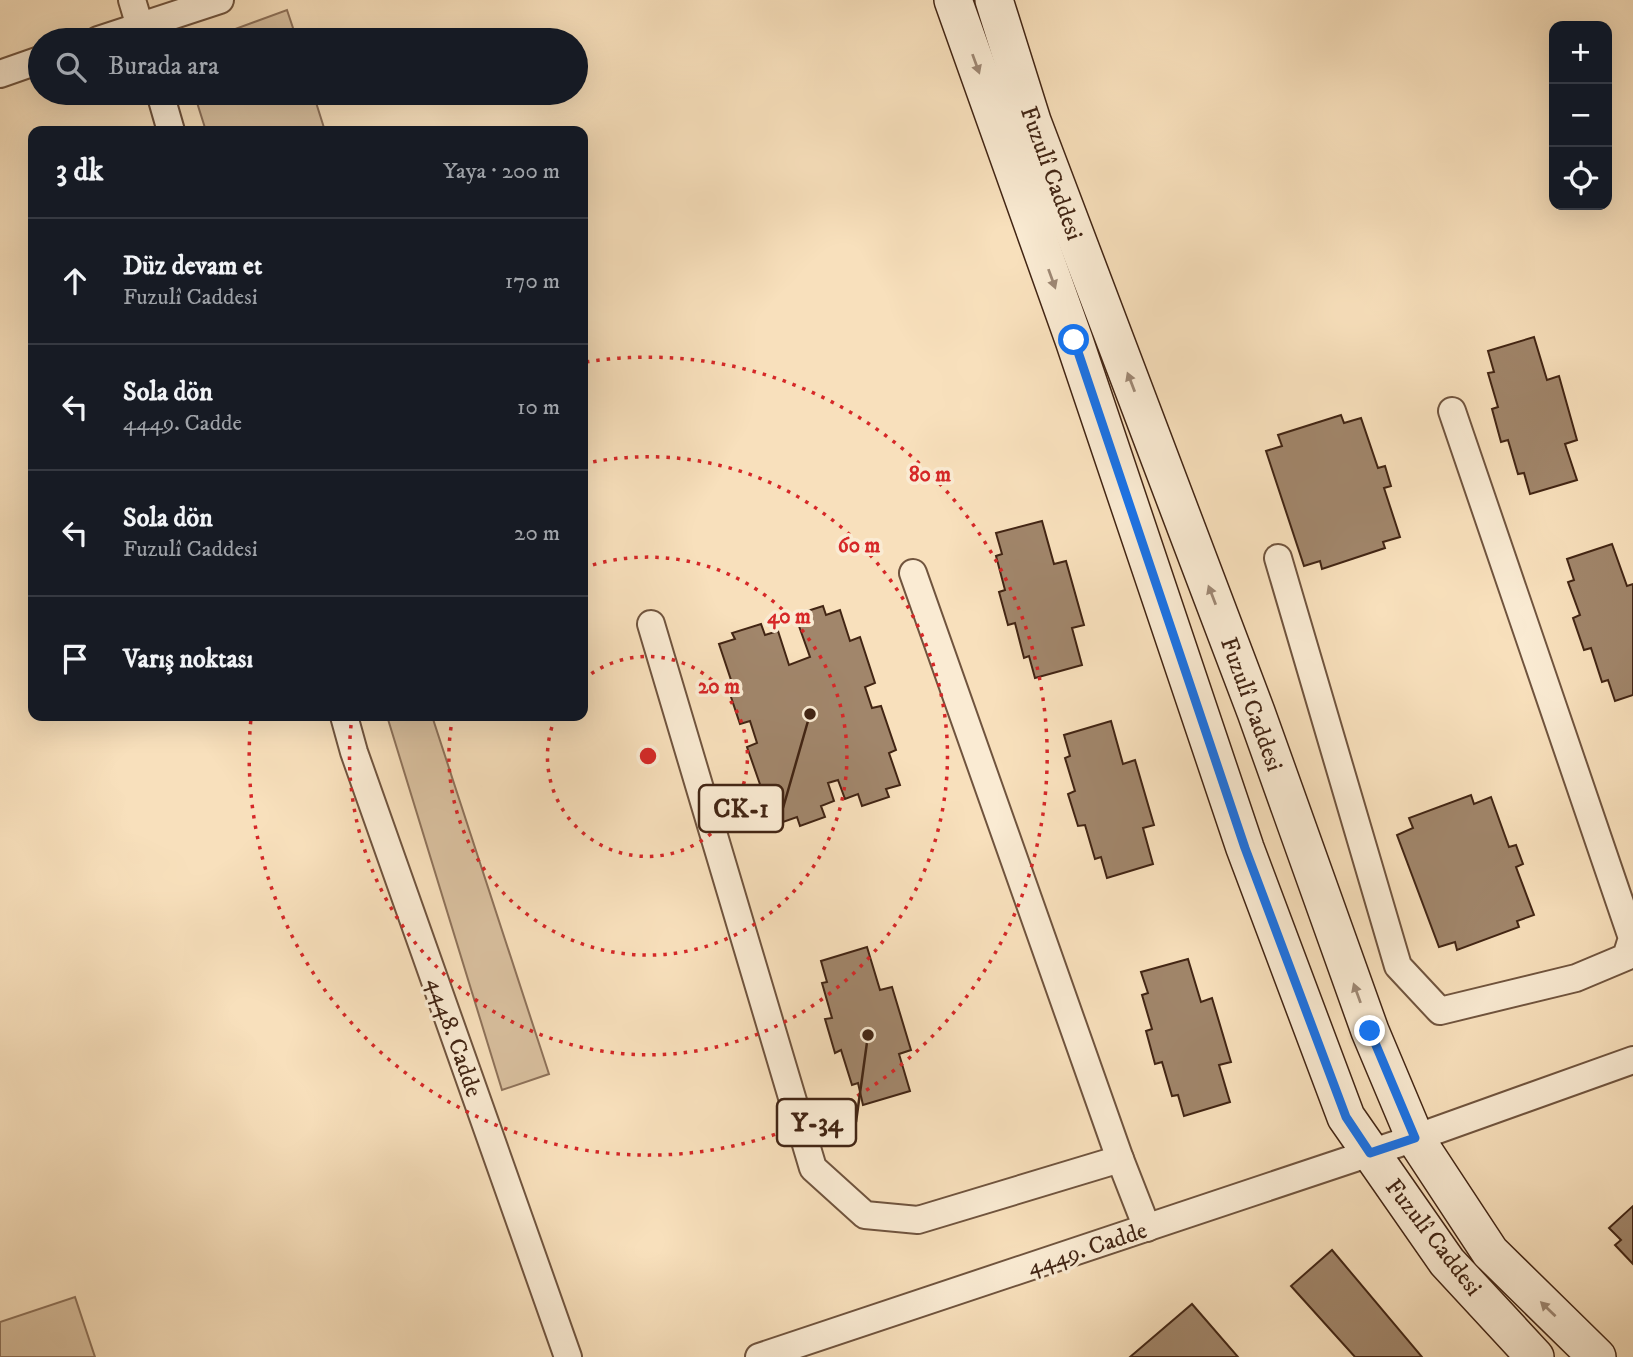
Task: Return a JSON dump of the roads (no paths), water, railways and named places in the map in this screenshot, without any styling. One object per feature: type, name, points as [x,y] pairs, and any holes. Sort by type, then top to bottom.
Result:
[{"type":"street","points":[[132,0],[140,28]]},
{"type":"street","points":[[154,28],[220,0]]},
{"type":"street","name":"Fuzulî Caddesi","points":[[953,0],[1074,340],[1245,848],[1346,1117],[1447,1262],[1535,1357]]},
{"type":"street","name":"Fuzulî Caddesi","points":[[994,0],[1032,121],[1256,712],[1370,1031],[1415,1138],[1489,1252],[1597,1357]]},
{"type":"street","points":[[0,74],[28,64]]},
{"type":"street","points":[[163,105],[170,126]]},
{"type":"street","points":[[1278,558],[1398,966],[1440,1011],[1630,966],[1632,938],[1452,411]]},
{"type":"street","points":[[913,573],[1120,1160],[1147,1228]]},
{"type":"street","points":[[651,624],[813,1168],[865,1215],[918,1220],[1120,1160]]},
{"type":"street","name":"4448. Cadde","points":[[345,721],[354,752],[568,1357]]},
{"type":"street","name":"4449. Cadde","points":[[759,1357],[1415,1138],[1633,1060]]},
{"type":"place","name":"CK-1","points":[[810,714]]},
{"type":"place","name":"Y-34","points":[[868,1035]]}]
